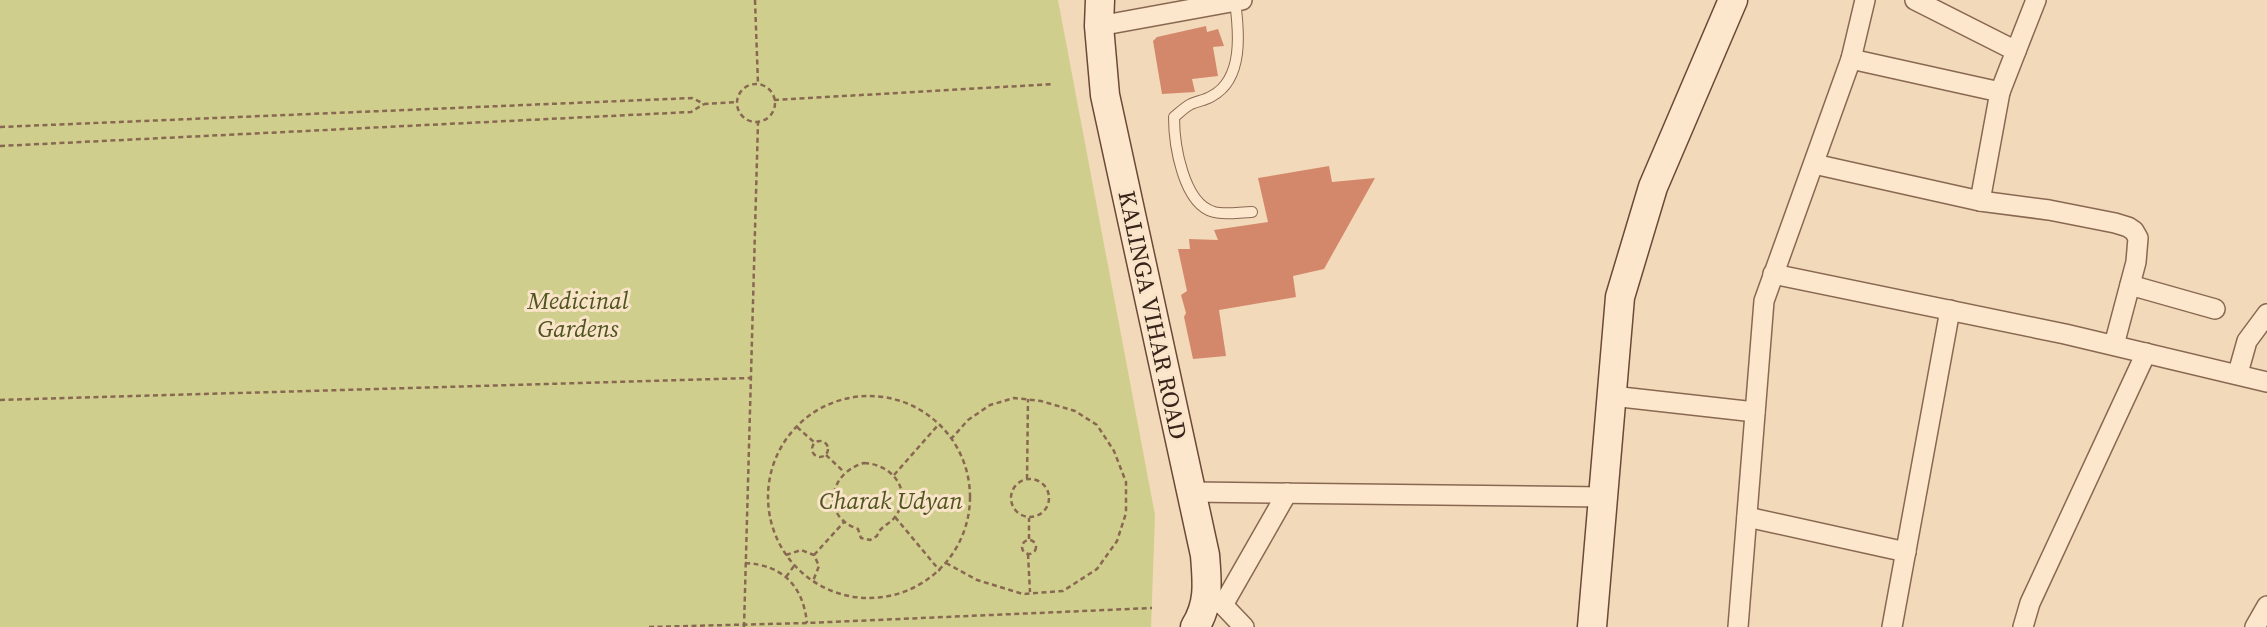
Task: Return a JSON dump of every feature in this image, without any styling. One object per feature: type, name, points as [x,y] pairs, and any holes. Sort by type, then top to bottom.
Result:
[{"type":"street","points":[[1592,627],[1620,297],[1653,187],[1733,0]]},
{"type":"street","points":[[1738,627],[1764,301],[1851,60],[1865,0]]},
{"type":"street","points":[[1915,0],[2016,51]]},
{"type":"street","points":[[1980,201],[2000,93],[2036,0]]},
{"type":"street","points":[[1099,13],[1238,1]]},
{"type":"street","name":"KALINGA VIHAR ROAD","points":[[1099,13],[1105,95],[1215,600],[1195,627]]},
{"type":"street","points":[[1851,60],[2000,93]]},
{"type":"street","points":[[1814,163],[1980,201],[2049,210],[2128,227],[2138,238],[2136,261],[2114,345]]},
{"type":"street","points":[[1773,274],[2114,345],[2267,382]]},
{"type":"street","points":[[2130,285],[2215,309]]},
{"type":"street","points":[[1892,627],[1950,310]]},
{"type":"street","points":[[2238,373],[2247,341],[2266,316]]},
{"type":"street","points":[[2023,627],[2030,603],[2146,353]]},
{"type":"street","points":[[1612,396],[1755,412]]},
{"type":"street","points":[[1192,492],[1604,497]]},
{"type":"street","points":[[1244,627],[1215,600],[1287,493]]},
{"type":"street","points":[[1747,517],[1906,552]]},
{"type":"street","points":[[2255,627],[2267,606]]},
{"type":"lane","points":[[1238,1],[1236,52],[1232,75],[1222,89],[1211,97],[1189,105],[1174,117],[1174,133],[1190,192],[1199,205],[1214,212],[1252,212]]},
{"type":"path","points":[[755,0],[758,84]]},
{"type":"path","points":[[758,84],[769,89],[774,100],[769,116],[758,121],[746,119],[736,103],[741,90],[746,86],[758,84]]},
{"type":"path","points":[[774,100],[1054,84]]},
{"type":"path","points":[[0,127],[692,98],[704,104],[736,103]]},
{"type":"path","points":[[0,146],[691,112],[704,104]]},
{"type":"path","points":[[744,625],[758,121]]},
{"type":"path","points":[[0,400],[750,377]]},
{"type":"path","points":[[879,396],[912,405],[939,424],[951,439],[959,450],[970,481],[970,513],[959,544],[940,570],[913,589],[881,598],[849,597],[813,582],[794,566],[774,534],[766,500],[771,466],[787,436],[813,412],[844,398],[879,396]]},
{"type":"path","points":[[946,563],[977,580],[1023,594],[1063,591],[1097,569],[1117,541],[1126,513],[1126,482],[1114,451],[1097,425],[1074,411],[1041,401],[1014,398],[990,405],[968,420],[951,439]]},
{"type":"path","points":[[1027,479],[1028,399]]},
{"type":"path","points":[[894,475],[939,424]]},
{"type":"path","points":[[797,427],[815,443]]},
{"type":"path","points":[[815,443],[826,443],[828,448],[825,454],[821,456],[814,453],[815,443]]},
{"type":"path","points":[[825,454],[844,472]]},
{"type":"path","points":[[864,463],[885,468],[894,475],[902,496],[895,517],[879,528],[877,536],[870,540],[861,538],[858,529],[844,522],[837,513],[834,491],[844,472],[864,463]]},
{"type":"path","points":[[1027,479],[1046,486],[1050,499],[1045,511],[1029,518],[1017,512],[1011,502],[1013,490],[1021,481],[1027,479]]},
{"type":"path","points":[[895,517],[940,570]]},
{"type":"path","points":[[1029,518],[1029,539]]},
{"type":"path","points":[[814,555],[844,522]]},
{"type":"path","points":[[1029,539],[1022,543],[1021,548],[1028,554],[1030,594]]},
{"type":"path","points":[[1028,554],[1036,547],[1029,539]]},
{"type":"path","points":[[786,555],[801,550],[814,555],[819,566],[813,582]]},
{"type":"path","points":[[746,563],[772,568],[786,577],[798,590],[804,602],[807,623]]},
{"type":"path","points":[[786,577],[794,566]]},
{"type":"path","points":[[649,627],[1152,608]]},
{"type":"green space","name":"Medicinal Gardens","points":[[0,0],[1058,0],[1155,515],[1151,627],[0,627]]},
{"type":"building","points":[[1206,26],[1207,32],[1218,29],[1224,46],[1213,47],[1218,76],[1192,79],[1195,92],[1162,94],[1153,41],[1157,37]]},
{"type":"building","points":[[1329,166],[1332,182],[1375,178],[1324,269],[1293,276],[1296,297],[1219,310],[1226,356],[1193,359],[1181,295],[1187,291],[1178,249],[1190,249],[1189,239],[1218,240],[1214,230],[1268,222],[1258,178]]},
{"type":"park label","name":"Charak Udyan","points":[[891,500]]}]
